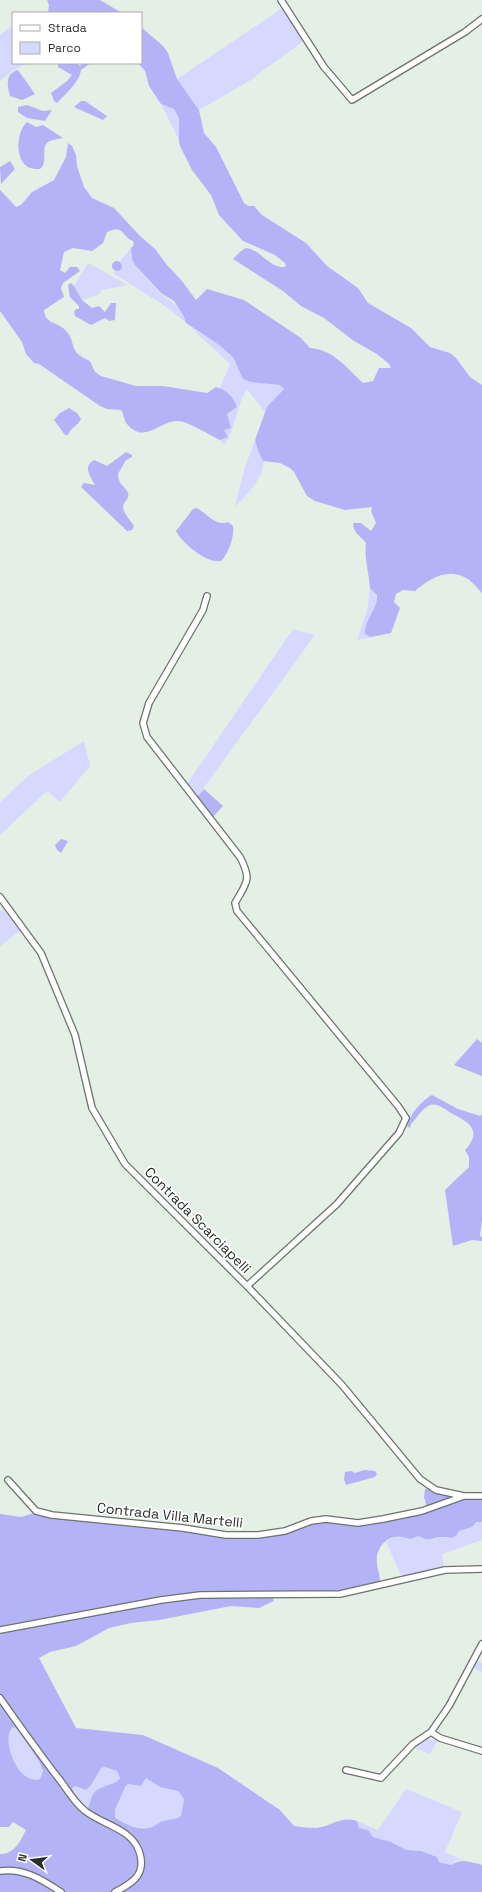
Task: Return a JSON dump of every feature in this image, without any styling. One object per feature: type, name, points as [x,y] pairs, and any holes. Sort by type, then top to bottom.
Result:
[{"type":"street","points":[[281,0],[324,67],[352,100],[465,32],[482,19]]},
{"type":"street","points":[[207,596],[203,610],[149,704],[143,723],[147,737],[240,857],[247,871],[246,882],[235,903],[237,911],[398,1106],[406,1118],[399,1133],[337,1204],[247,1286]]},
{"type":"street","name":"Contrada Scarciapelli","points":[[0,897],[37,948],[47,967],[75,1035],[92,1108],[125,1164],[247,1286],[342,1385],[420,1479],[436,1490],[464,1496]]},
{"type":"street","name":"Contrada Villa Martelli","points":[[8,1480],[36,1511],[52,1515],[183,1528],[226,1536],[258,1535],[285,1531],[311,1521],[326,1519],[358,1523],[365,1522],[422,1511],[464,1496],[482,1496]]},
{"type":"street","points":[[0,1630],[169,1599],[200,1595],[340,1594],[445,1570],[482,1569]]},
{"type":"street","points":[[346,1770],[381,1778],[413,1744],[431,1732],[449,1706],[482,1644]]},
{"type":"street","points":[[0,1698],[34,1747],[84,1810],[126,1834],[138,1847],[141,1859],[138,1876],[132,1884],[115,1892]]},
{"type":"street","points":[[431,1732],[440,1738],[482,1751]]},
{"type":"street","points":[[0,1870],[18,1871],[37,1876],[61,1892]]},
{"type":"green space","points":[[284,7],[305,40],[249,81],[199,110],[177,79]]},
{"type":"green space","points":[[12,26],[12,64],[26,64],[12,71],[0,81],[0,35]]},
{"type":"green space","points":[[161,104],[174,109],[179,118],[179,140]]},
{"type":"green space","points":[[131,248],[132,259],[135,265],[160,293],[173,302],[181,312],[186,323],[168,308],[113,273],[122,263],[120,261]]},
{"type":"green space","points":[[88,263],[128,285],[102,290],[98,295],[82,300],[74,286]]},
{"type":"green space","points":[[190,327],[219,345],[233,357],[236,365],[250,382],[280,385],[284,389],[265,412],[247,389],[240,402],[231,432],[224,445],[220,440],[228,437],[224,430],[229,420],[227,414],[237,407],[220,388],[230,364]]},
{"type":"green space","points":[[255,440],[258,452],[263,461],[261,473],[254,486],[235,506],[245,467]]},
{"type":"green space","points":[[370,588],[375,592],[377,600],[367,623],[371,637],[381,635],[357,640],[367,611]]},
{"type":"green space","points":[[293,629],[315,635],[197,797],[187,784]]},
{"type":"green space","points":[[84,741],[90,766],[60,802],[47,791],[0,835],[0,802],[28,776]]},
{"type":"green space","points":[[5,907],[21,930],[0,946],[0,911]]},
{"type":"green space","points":[[476,1522],[482,1522],[482,1540],[442,1554],[444,1568],[402,1577],[386,1542],[392,1538],[398,1537],[411,1539],[418,1536],[428,1539],[443,1537],[447,1538]]},
{"type":"green space","points":[[474,1660],[482,1663],[482,1672],[470,1667]]},
{"type":"green space","points":[[13,1727],[17,1729],[39,1761],[43,1771],[40,1779],[32,1779],[24,1775],[18,1769],[13,1760],[8,1741],[9,1733]]},
{"type":"green space","points":[[426,1738],[437,1741],[430,1754],[413,1747]]},
{"type":"green space","points":[[105,1767],[117,1771],[120,1778],[118,1781],[96,1791],[92,1796],[87,1810],[75,1795],[72,1788],[96,1777],[101,1768]]},
{"type":"green space","points":[[146,1778],[160,1787],[178,1791],[184,1799],[181,1816],[150,1828],[144,1828],[127,1825],[115,1816],[115,1810],[125,1787],[128,1784],[141,1786]]},
{"type":"green space","points":[[406,1789],[462,1812],[445,1852],[462,1860],[457,1860],[451,1865],[439,1862],[437,1857],[421,1851],[406,1850],[391,1842],[373,1837],[368,1830],[359,1828],[357,1821],[378,1830]]},
{"type":"shaded area","points":[[47,0],[100,0],[120,12],[48,12],[49,5]]},
{"type":"shaded area","points":[[142,28],[163,46],[168,53],[177,79],[199,110],[204,133],[216,147],[244,203],[248,206],[254,206],[262,215],[306,243],[327,266],[358,288],[368,303],[411,328],[430,347],[450,353],[456,358],[470,377],[482,385],[482,593],[470,581],[459,575],[445,574],[439,576],[426,582],[415,591],[403,590],[396,594],[394,602],[400,608],[391,633],[371,637],[365,634],[365,629],[377,600],[377,595],[370,588],[366,560],[366,543],[354,529],[353,523],[361,523],[371,531],[376,523],[371,511],[372,507],[345,510],[315,501],[307,496],[294,472],[290,468],[280,463],[263,461],[255,440],[267,407],[284,389],[280,385],[250,382],[243,379],[233,357],[219,345],[186,323],[174,301],[161,293],[135,265],[132,259],[131,248],[134,245],[133,241],[120,230],[117,229],[107,232],[103,243],[92,251],[73,248],[64,252],[60,270],[65,273],[70,267],[77,267],[80,271],[63,283],[61,288],[64,297],[44,310],[46,317],[48,320],[60,326],[68,333],[77,353],[90,361],[95,372],[101,376],[136,386],[163,386],[207,393],[216,387],[223,390],[234,400],[237,407],[227,414],[231,428],[224,430],[228,437],[220,440],[193,426],[178,421],[164,424],[146,432],[134,430],[126,423],[121,410],[107,409],[100,406],[39,364],[34,363],[26,354],[22,342],[0,311],[0,190],[16,207],[21,205],[32,192],[54,180],[66,157],[68,143],[72,146],[76,155],[77,166],[84,187],[92,198],[114,208],[140,236],[155,249],[196,300],[207,289],[244,300],[301,338],[310,348],[318,349],[333,356],[346,366],[363,383],[373,381],[379,368],[391,368],[389,364],[377,354],[354,341],[324,318],[301,306],[283,291],[233,259],[246,248],[252,249],[269,262],[279,267],[285,267],[286,264],[275,255],[243,241],[219,215],[211,195],[192,170],[180,146],[179,118],[174,109],[161,104],[149,86],[145,71],[139,64],[142,64]]},
{"type":"shaded area","points":[[58,64],[77,64],[80,66],[82,64],[90,64],[81,70],[78,79],[57,103],[54,101],[51,93],[67,81],[72,75],[58,67]]},
{"type":"shaded area","points":[[18,70],[35,94],[22,100],[10,96],[8,88],[9,77]]},
{"type":"shaded area","points":[[81,101],[85,101],[107,116],[103,120],[74,107]]},
{"type":"shaded area","points":[[27,105],[43,111],[52,110],[45,121],[27,118],[18,112],[18,107]]},
{"type":"shaded area","points":[[27,122],[36,127],[43,125],[63,138],[48,142],[44,148],[44,162],[40,169],[30,168],[25,165],[21,160],[19,153],[19,139],[23,126]]},
{"type":"shaded area","points":[[10,161],[15,169],[1,184],[0,167]]},
{"type":"shaded area","points":[[115,261],[119,261],[121,262],[121,270],[115,271],[112,268],[112,264]]},
{"type":"shaded area","points":[[71,283],[82,300],[92,308],[99,306],[105,312],[111,303],[116,303],[115,320],[109,321],[105,318],[91,325],[75,316],[74,312],[76,309],[79,309],[79,306],[70,297],[68,285]]},
{"type":"shaded area","points":[[69,408],[77,413],[81,419],[68,435],[65,435],[54,420],[60,413]]},
{"type":"shaded area","points":[[126,452],[132,455],[132,457],[126,460],[118,474],[121,484],[128,493],[123,509],[134,526],[132,530],[127,531],[81,487],[84,483],[95,485],[88,472],[90,463],[94,460],[107,466]]},
{"type":"shaded area","points":[[197,508],[220,523],[228,522],[233,526],[233,534],[230,545],[221,561],[209,559],[196,552],[189,547],[176,531],[193,509]]},
{"type":"shaded area","points":[[204,789],[223,806],[213,817],[197,797]]},
{"type":"shaded area","points":[[61,839],[68,841],[61,853],[57,850],[55,845]]},
{"type":"shaded area","points":[[477,1039],[482,1043],[482,1076],[454,1065]]},
{"type":"shaded area","points":[[432,1095],[458,1109],[480,1116],[482,1114],[482,1220],[480,1236],[482,1237],[482,1241],[472,1240],[453,1246],[445,1190],[469,1167],[469,1157],[465,1150],[473,1138],[472,1129],[465,1121],[435,1105],[428,1106],[424,1109],[411,1124],[410,1128],[407,1126],[408,1121],[416,1108]]},
{"type":"shaded area","points":[[364,1470],[375,1471],[377,1474],[375,1477],[346,1485],[344,1479],[345,1472],[351,1471],[355,1473]]},
{"type":"shaded area","points":[[429,1487],[442,1495],[482,1498],[482,1522],[476,1522],[472,1527],[459,1531],[454,1537],[438,1537],[429,1539],[418,1536],[411,1539],[397,1537],[387,1540],[381,1546],[377,1554],[377,1565],[380,1581],[375,1584],[335,1592],[271,1594],[274,1601],[259,1608],[231,1606],[159,1620],[131,1623],[109,1628],[76,1646],[50,1652],[39,1658],[76,1728],[143,1735],[218,1768],[280,1810],[294,1826],[317,1828],[341,1820],[357,1821],[359,1828],[368,1830],[373,1837],[391,1842],[406,1850],[421,1851],[437,1857],[439,1862],[451,1865],[462,1861],[480,1864],[482,1866],[482,1892],[0,1892],[0,1854],[10,1852],[19,1842],[26,1830],[13,1822],[9,1827],[0,1827],[0,1514],[21,1517],[34,1513],[50,1518],[56,1516],[247,1537],[328,1521],[342,1522],[428,1511],[424,1497],[425,1489]],"holes":[[[13,1727],[17,1729],[39,1761],[43,1771],[40,1779],[32,1779],[24,1775],[13,1759],[8,1740],[9,1732]],[[105,1767],[117,1771],[120,1778],[118,1781],[96,1791],[92,1796],[87,1810],[75,1795],[72,1788],[75,1786],[86,1790],[91,1785],[101,1768]],[[146,1778],[160,1787],[178,1791],[184,1799],[181,1816],[175,1819],[166,1820],[155,1826],[145,1828],[131,1826],[118,1820],[115,1817],[115,1810],[125,1787],[128,1784],[141,1786]]]}]
